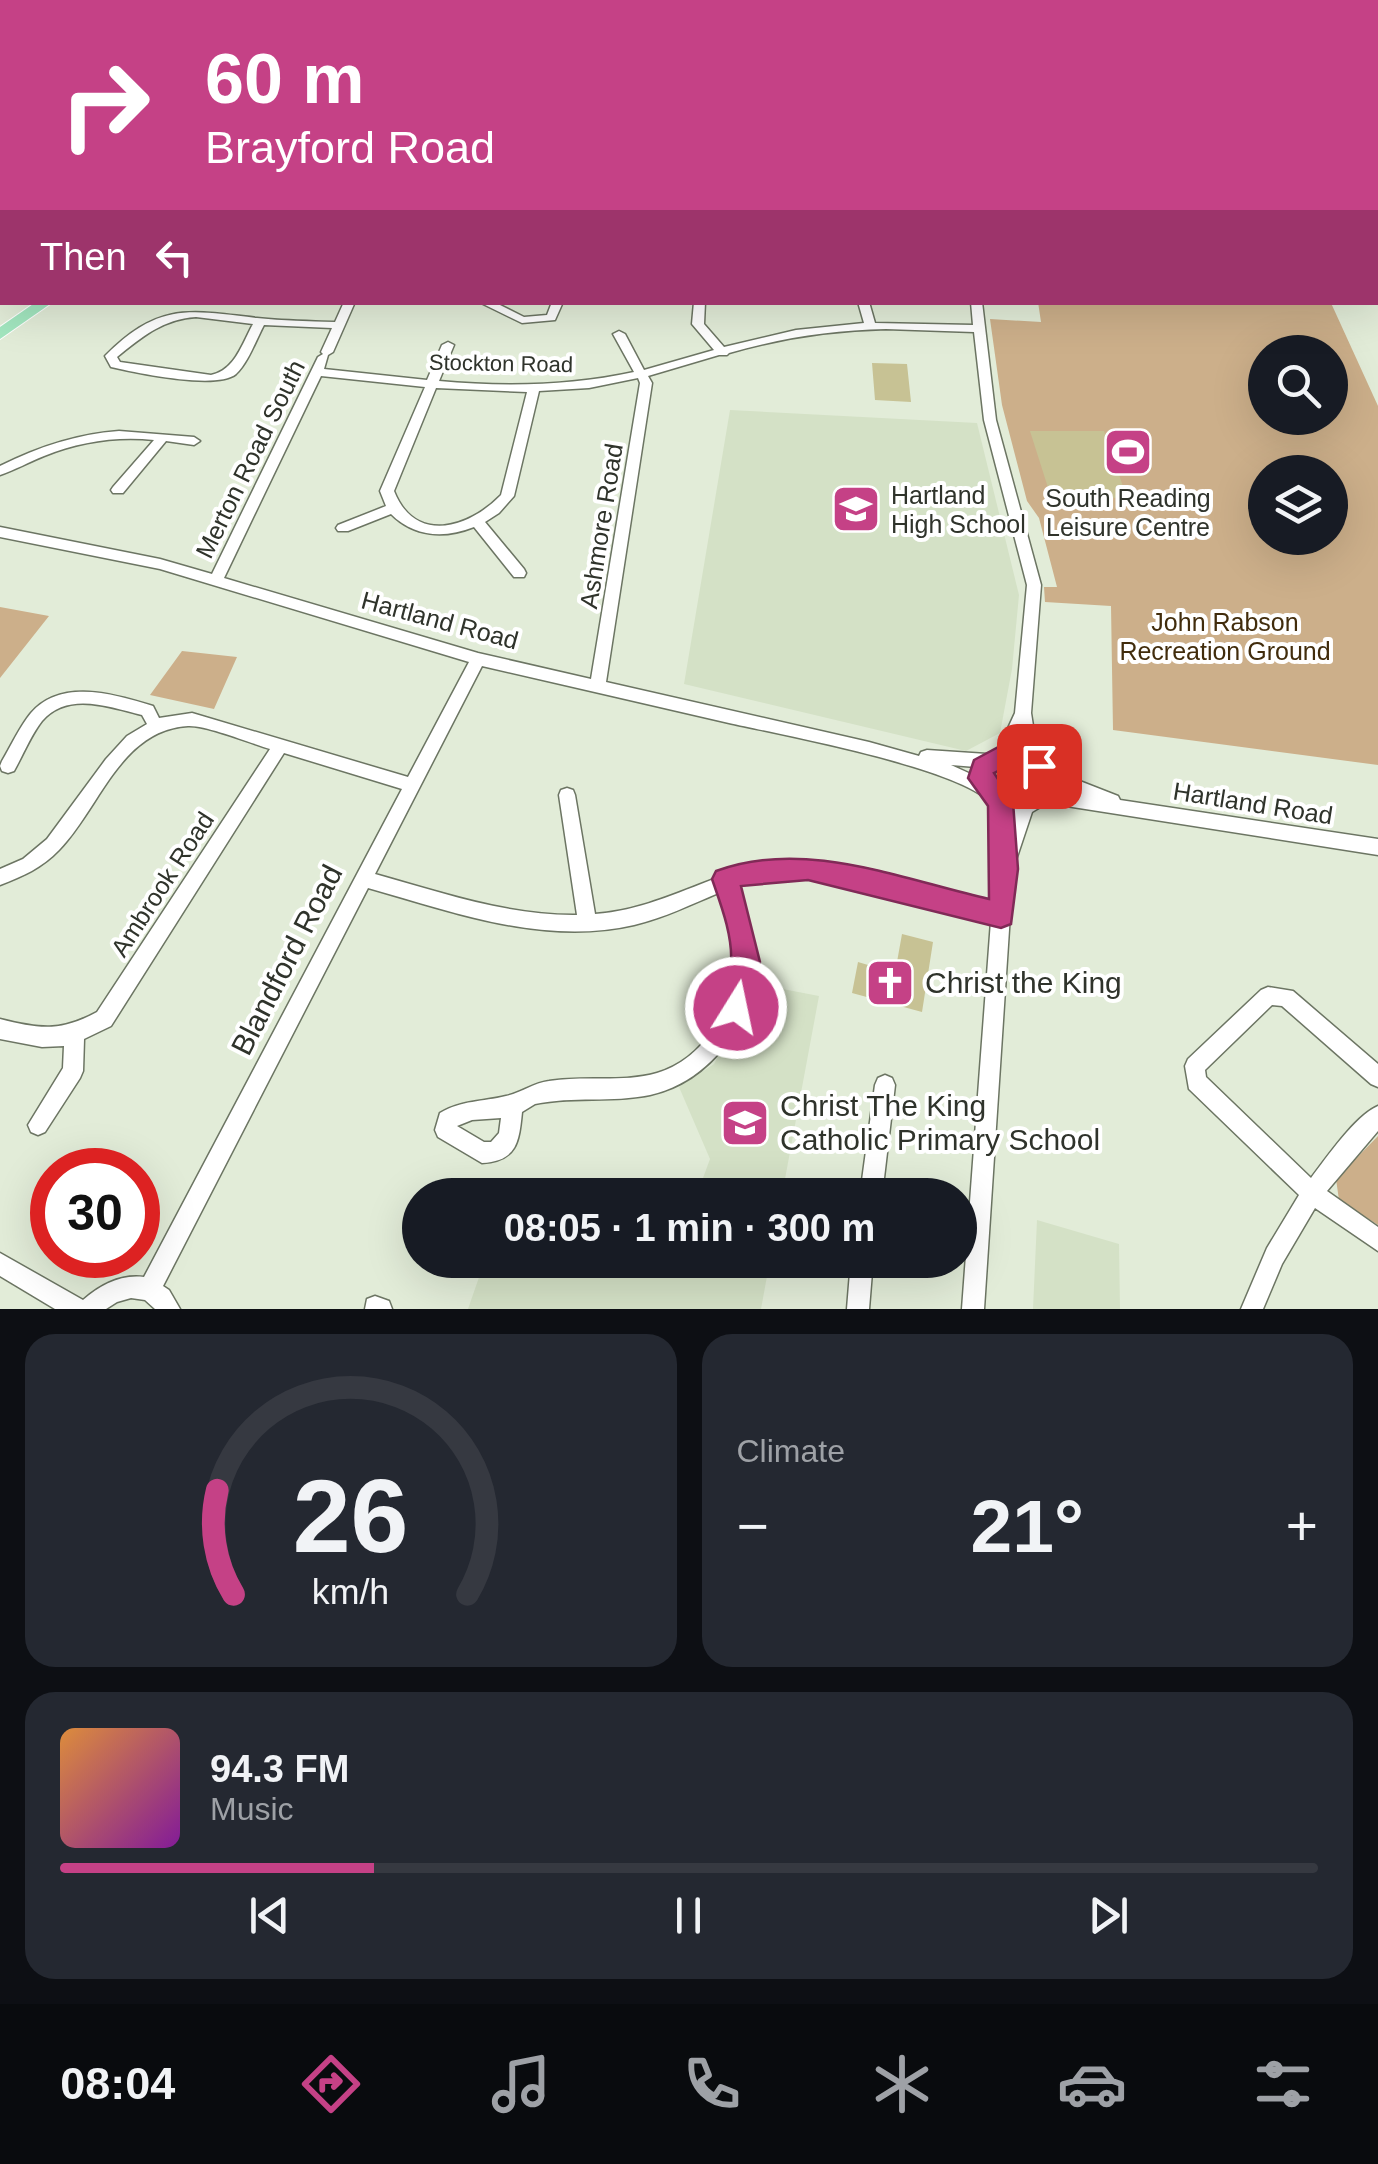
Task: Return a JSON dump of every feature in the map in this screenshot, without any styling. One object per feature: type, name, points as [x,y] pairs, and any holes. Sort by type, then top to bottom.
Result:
[{"type":"main road","points":[[3,328],[41,305]]},
{"type":"street","name":"Merton Road South","points":[[216,580],[348,305]]},
{"type":"street","points":[[491,305],[532,322],[551,318],[557,305]]},
{"type":"street","points":[[698,305],[698,324],[723,353]]},
{"type":"street","points":[[864,305],[871,326]]},
{"type":"street","points":[[976,305],[990,420],[1034,584],[1024,713],[1030,760],[1046,775],[1046,796],[1025,808],[1004,869]]},
{"type":"street","points":[[260,322],[235,368],[210,379],[114,365],[112,356],[136,335],[181,312],[260,322],[339,324]]},
{"type":"street","name":"Stockton Road","points":[[317,372],[534,388],[642,376],[794,334],[871,326],[977,328]]},
{"type":"street","points":[[619,334],[642,376]]},
{"type":"street","points":[[448,345],[428,383],[387,491],[390,509],[402,521],[422,529],[450,530],[478,523],[497,511],[507,496],[534,388]]},
{"type":"street","name":"Ashmore Road","points":[[598,685],[646,383],[642,376]]},
{"type":"street","points":[[0,472],[64,442],[91,435],[128,432],[194,441]]},
{"type":"street","points":[[118,490],[163,437]]},
{"type":"street","points":[[344,528],[390,509]]},
{"type":"street","points":[[478,523],[519,573]]},
{"type":"street","name":"Hartland Road","points":[[0,532],[216,580],[478,660],[869,748],[948,770],[994,796]]},
{"type":"street","name":"Blandford Road","points":[[150,1288],[478,660]]},
{"type":"street","points":[[8,766],[38,715],[63,700],[87,696],[147,710],[154,723]]},
{"type":"street","points":[[974,1309],[1004,869],[994,796],[980,778],[1024,713]]},
{"type":"street","points":[[0,878],[20,873],[48,851],[124,750],[154,723],[192,719],[413,785]]},
{"type":"street","name":"Ambrook Road","points":[[74,1036],[104,1019],[119,999],[280,746]]},
{"type":"street","name":"Hartland Road","points":[[869,748],[996,758]]},
{"type":"street","points":[[996,758],[1030,760]]},
{"type":"street","name":"Hartland Road","points":[[1046,775],[1121,805]]},
{"type":"street","points":[[567,795],[588,923]]},
{"type":"street","points":[[994,796],[1025,808]]},
{"type":"street","name":"Hartland Road","points":[[1046,796],[1121,805],[1228,827],[1378,847]]},
{"type":"street","points":[[362,879],[530,920],[588,923],[634,916],[753,870],[808,868],[1001,915]]},
{"type":"street","points":[[512,1106],[534,1094],[627,1088],[670,1078],[697,1062],[723,1033],[736,1008],[746,962],[739,919],[726,879]]},
{"type":"street","points":[[1378,1077],[1286,996],[1268,996],[1195,1066],[1196,1082],[1312,1194],[1378,1240]]},
{"type":"street","points":[[0,1029],[46,1040],[74,1036],[73,1070],[38,1125]]},
{"type":"street","points":[[873,1178],[885,1085]]},
{"type":"street","points":[[1252,1309],[1262,1280],[1312,1194],[1378,1116]]},
{"type":"street","points":[[0,1264],[77,1309]]},
{"type":"street","points":[[858,1309],[861,1278]]},
{"type":"street","points":[[89,1309],[117,1289],[150,1288],[169,1309]]},
{"type":"shaded area","name":"Hartland High School","points":[[730,410],[977,423],[1019,595],[1012,669],[1000,733],[966,751],[684,684]]},
{"type":"shaded area","name":"Christ The King Catholic Primary School","points":[[757,984],[819,996],[785,1178],[703,1178],[710,1159],[679,1087],[714,1064]]},
{"type":"shaded area","points":[[1037,1220],[1119,1244],[1120,1309],[1033,1309]]},
{"type":"shaded area","points":[[479,1278],[767,1278],[761,1309],[468,1309]]},
{"type":"green space","name":"John Rabson Recreation Ground","points":[[1038,305],[1332,305],[1346,335],[1248,335],[1248,435],[1348,435],[1348,340],[1378,406],[1378,765],[1113,730],[1111,606],[1045,602],[1044,587],[1057,587],[1039,518],[1027,501],[1002,405],[990,319],[1041,322]]},
{"type":"green space","points":[[0,607],[49,616],[0,678]]},
{"type":"green space","points":[[182,651],[237,657],[214,709],[150,695]]},
{"type":"green space","points":[[1014,759],[1030,766],[1039,780],[1037,793],[1025,800],[1001,795],[989,777],[993,765]]},
{"type":"green space","points":[[1378,1136],[1378,1225],[1339,1200],[1336,1179]]},
{"type":"building","points":[[872,363],[907,364],[911,402],[875,400]]},
{"type":"building","name":"South Reading Leisure Centre","points":[[1030,431],[1104,431],[1127,498],[1051,497]]},
{"type":"building","name":"Christ the King","points":[[902,934],[933,942],[922,1012],[852,993],[858,962],[895,973]]},
{"type":"place","name":"South Reading Leisure Centre","points":[[1128,452]]},
{"type":"place","name":"Hartland High School","points":[[856,509]]},
{"type":"place","name":"Christ the King","points":[[890,983]]},
{"type":"place","name":"Christ The King Catholic Primary School","points":[[745,1123]]},
{"type":"route","points":[[736,1008],[746,962],[739,919],[726,879],[753,870],[808,868],[1001,915],[1004,869],[1000,802],[980,778],[982,768],[1004,754],[1016,754],[1039,766]]}]
